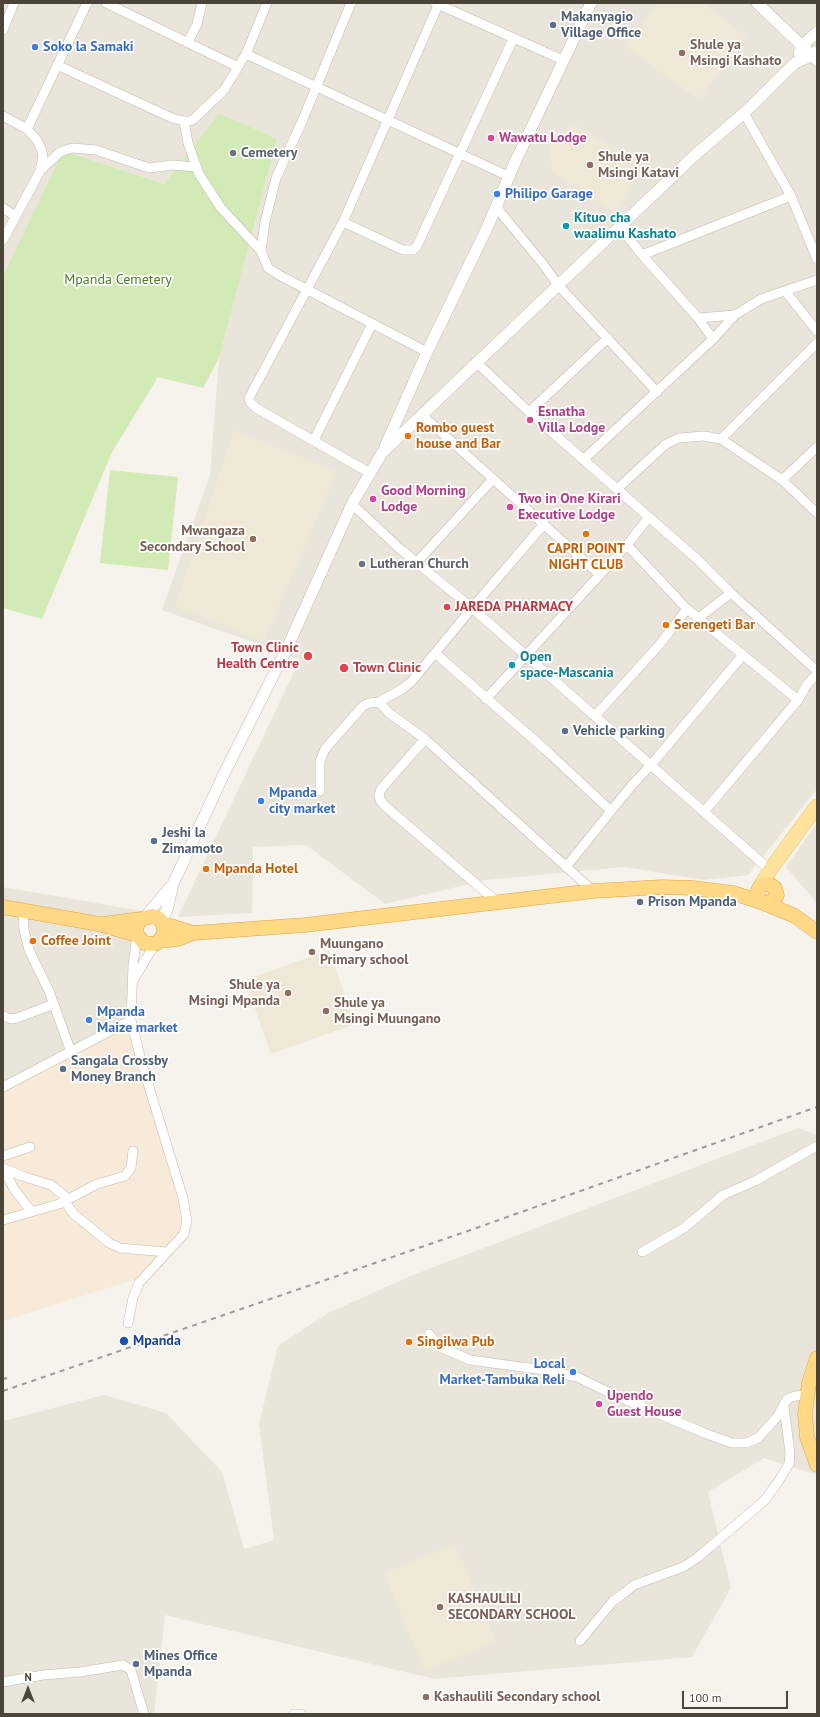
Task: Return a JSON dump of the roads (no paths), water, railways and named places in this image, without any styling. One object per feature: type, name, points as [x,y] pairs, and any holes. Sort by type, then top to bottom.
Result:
[{"type":"highway","points":[[733,893],[769,884],[776,890],[795,916]]},
{"type":"highway","points":[[3,907],[99,924],[137,935],[144,942],[157,943],[178,939],[193,933],[305,925],[593,891],[662,887],[693,888],[733,893],[763,902],[795,916],[817,932]]},
{"type":"highway","points":[[760,887],[757,894],[763,902]]},
{"type":"highway","points":[[763,902],[773,901],[776,895],[776,890]]},
{"type":"highway","points":[[99,924],[152,916],[158,918],[163,923],[193,933]]},
{"type":"highway","points":[[137,935],[136,929],[138,923],[144,918]]},
{"type":"highway","points":[[157,943],[164,935],[163,923]]},
{"type":"highway","points":[[817,1358],[806,1395],[805,1414],[806,1437],[817,1465]]},
{"type":"main road","points":[[760,887],[774,865],[817,806]]},
{"type":"main road","points":[[774,865],[776,890]]},
{"type":"street","points":[[3,30],[14,3]]},
{"type":"street","points":[[27,129],[87,3]]},
{"type":"street","points":[[106,3],[238,67]]},
{"type":"street","points":[[188,42],[197,24],[202,3]]},
{"type":"street","points":[[57,65],[151,109],[184,122],[194,120],[224,90],[246,54],[267,3]]},
{"type":"street","points":[[261,251],[265,222],[276,178],[351,3]]},
{"type":"street","points":[[163,923],[173,884],[222,778],[288,646],[352,504],[382,453],[427,352],[487,228],[563,60],[591,3]]},
{"type":"street","points":[[757,3],[802,46],[816,55]]},
{"type":"street","points":[[370,473],[256,408],[250,402],[250,395],[308,290],[343,222],[438,4],[513,39],[563,60]]},
{"type":"street","points":[[382,453],[695,155],[744,113],[795,63],[802,46],[817,32]]},
{"type":"street","points":[[343,222],[403,250],[413,250],[417,246],[513,39]]},
{"type":"street","points":[[246,54],[510,177]]},
{"type":"street","points":[[795,63],[816,55]]},
{"type":"street","points":[[744,113],[791,196],[817,259]]},
{"type":"street","points":[[3,116],[27,129],[36,139],[41,148],[43,157],[40,171],[3,240]]},
{"type":"street","points":[[184,122],[195,167],[221,208],[261,251],[268,268],[279,276],[427,352]]},
{"type":"street","points":[[40,171],[60,152],[72,148],[96,150],[149,168],[173,165],[195,167]]},
{"type":"street","points":[[642,255],[791,196]]},
{"type":"street","points":[[3,208],[15,216]]},
{"type":"street","points":[[498,208],[558,285],[657,392]]},
{"type":"street","points":[[620,227],[642,255],[698,318],[713,339]]},
{"type":"street","points":[[583,460],[713,339],[735,315],[761,299],[817,280]]},
{"type":"street","points":[[785,291],[817,331]]},
{"type":"street","points":[[698,318],[735,315]]},
{"type":"street","points":[[314,440],[372,324]]},
{"type":"street","points":[[529,412],[608,338]]},
{"type":"street","points":[[721,439],[817,343]]},
{"type":"street","points":[[476,362],[529,412],[698,560],[731,593],[817,671]]},
{"type":"street","points":[[422,415],[600,575]]},
{"type":"street","points":[[617,489],[666,444],[679,438],[704,436],[721,439],[782,480],[817,513]]},
{"type":"street","points":[[782,480],[817,447]]},
{"type":"street","points":[[417,562],[493,479]]},
{"type":"street","points":[[352,504],[400,549],[472,608],[704,812],[774,865]]},
{"type":"street","points":[[486,698],[600,575],[627,545],[649,517]]},
{"type":"street","points":[[320,791],[320,761],[325,749],[363,706],[369,703],[379,702],[412,681],[544,524]]},
{"type":"street","points":[[627,545],[697,619],[798,700]]},
{"type":"street","points":[[697,619],[731,593]]},
{"type":"street","points":[[595,716],[660,644],[687,609]]},
{"type":"street","points":[[435,653],[548,752],[611,812]]},
{"type":"street","points":[[566,867],[742,656]]},
{"type":"street","points":[[704,812],[798,700],[808,683],[817,674]]},
{"type":"street","points":[[379,702],[389,713],[426,739],[593,891]]},
{"type":"street","points":[[426,739],[381,789],[379,795],[380,800],[385,806],[497,902]]},
{"type":"street","points":[[144,918],[173,884]]},
{"type":"street","points":[[23,911],[24,930],[29,950],[54,1004],[71,1052]]},
{"type":"street","points":[[128,1323],[133,1298],[139,1283],[184,1234],[187,1221],[183,1198],[142,1064],[131,1020],[133,965],[137,935]]},
{"type":"street","points":[[133,980],[157,943]]},
{"type":"street","points":[[3,1016],[11,1019],[17,1018],[54,1004]]},
{"type":"street","points":[[3,1087],[131,1020]]},
{"type":"street","points":[[642,1252],[684,1228],[723,1195],[755,1181],[817,1146]]},
{"type":"street","points":[[3,1156],[30,1147]]},
{"type":"street","points":[[3,1220],[66,1200],[97,1184],[124,1176],[131,1168],[133,1151]]},
{"type":"street","points":[[3,1168],[50,1185],[66,1200],[74,1214],[109,1243],[120,1248],[166,1252]]},
{"type":"street","points":[[3,1168],[14,1189],[31,1211]]},
{"type":"street","points":[[429,1334],[440,1347],[470,1360],[544,1370],[577,1377],[608,1392],[704,1433],[732,1443],[746,1443],[758,1438],[776,1417],[790,1397],[806,1395]]},
{"type":"street","points":[[580,1641],[613,1601],[634,1585],[682,1567],[697,1558],[764,1501],[789,1464],[790,1453],[784,1406]]},
{"type":"street","points":[[3,1682],[43,1675],[80,1672],[123,1665],[131,1670],[144,1714]]},
{"type":"street","points":[[294,1714],[301,1714]]},
{"type":"railway","points":[[3,1391],[465,1232],[817,1107]]},
{"type":"railway","points":[[3,1379],[7,1378]]},
{"type":"place","name":"Makanyagio Village Office","points":[[553,25]]},
{"type":"place","name":"Soko la Samaki","points":[[35,47]]},
{"type":"place","name":"Shule ya Msingi Kashato","points":[[682,53]]},
{"type":"place","name":"Wawatu Lodge","points":[[491,138]]},
{"type":"place","name":"Cemetery","points":[[233,153]]},
{"type":"place","name":"Shule ya Msingi Katavi","points":[[590,165]]},
{"type":"place","name":"Philipo Garage","points":[[497,194]]},
{"type":"place","name":"Kituo cha waalimu Kashato","points":[[566,226]]},
{"type":"place","name":"Esnatha Villa Lodge","points":[[530,420]]},
{"type":"place","name":"Rombo guest house and Bar","points":[[408,436]]},
{"type":"place","name":"Good Morning Lodge","points":[[373,499]]},
{"type":"place","name":"Two in One Kirari Executive Lodge","points":[[510,507]]},
{"type":"place","name":"CAPRI POINT NIGHT CLUB","points":[[586,534]]},
{"type":"place","name":"Mwangaza Secondary School","points":[[253,539]]},
{"type":"place","name":"Lutheran Church","points":[[362,564]]},
{"type":"place","name":"JAREDA PHARMACY","points":[[447,607]]},
{"type":"place","name":"Serengeti Bar","points":[[666,625]]},
{"type":"place","name":"Town Clinic Health Centre","points":[[308,656]]},
{"type":"place","name":"Open space-Mascania","points":[[512,665]]},
{"type":"place","name":"Town Clinic","points":[[344,668]]},
{"type":"place","name":"Vehicle parking","points":[[565,731]]},
{"type":"place","name":"Mpanda city market","points":[[261,801]]},
{"type":"place","name":"Jeshi la Zimamoto","points":[[154,841]]},
{"type":"place","name":"Mpanda Hotel","points":[[206,869]]},
{"type":"place","name":"Prison Mpanda","points":[[640,902]]},
{"type":"place","name":"Coffee Joint","points":[[33,941]]},
{"type":"place","name":"Muungano Primary school","points":[[312,952]]},
{"type":"place","name":"Shule ya Msingi Mpanda","points":[[288,993]]},
{"type":"place","name":"Shule ya Msingi Muungano","points":[[326,1011]]},
{"type":"place","name":"Mpanda Maize market","points":[[89,1020]]},
{"type":"place","name":"Sangala Crossby Money Branch","points":[[63,1069]]},
{"type":"place","name":"Mpanda","points":[[124,1341]]},
{"type":"place","name":"Singilwa Pub","points":[[409,1342]]},
{"type":"place","name":"Local Market-Tambuka Reli","points":[[573,1372]]},
{"type":"place","name":"Upendo Guest House","points":[[599,1404]]},
{"type":"place","name":"KASHAULILI SECONDARY SCHOOL","points":[[440,1607]]},
{"type":"place","name":"Mines Office Mpanda","points":[[136,1664]]},
{"type":"place","name":"Kashaulili Secondary school","points":[[426,1697]]},
{"type":"park label","name":"Mpanda Cemetery","points":[[118,280]]}]
